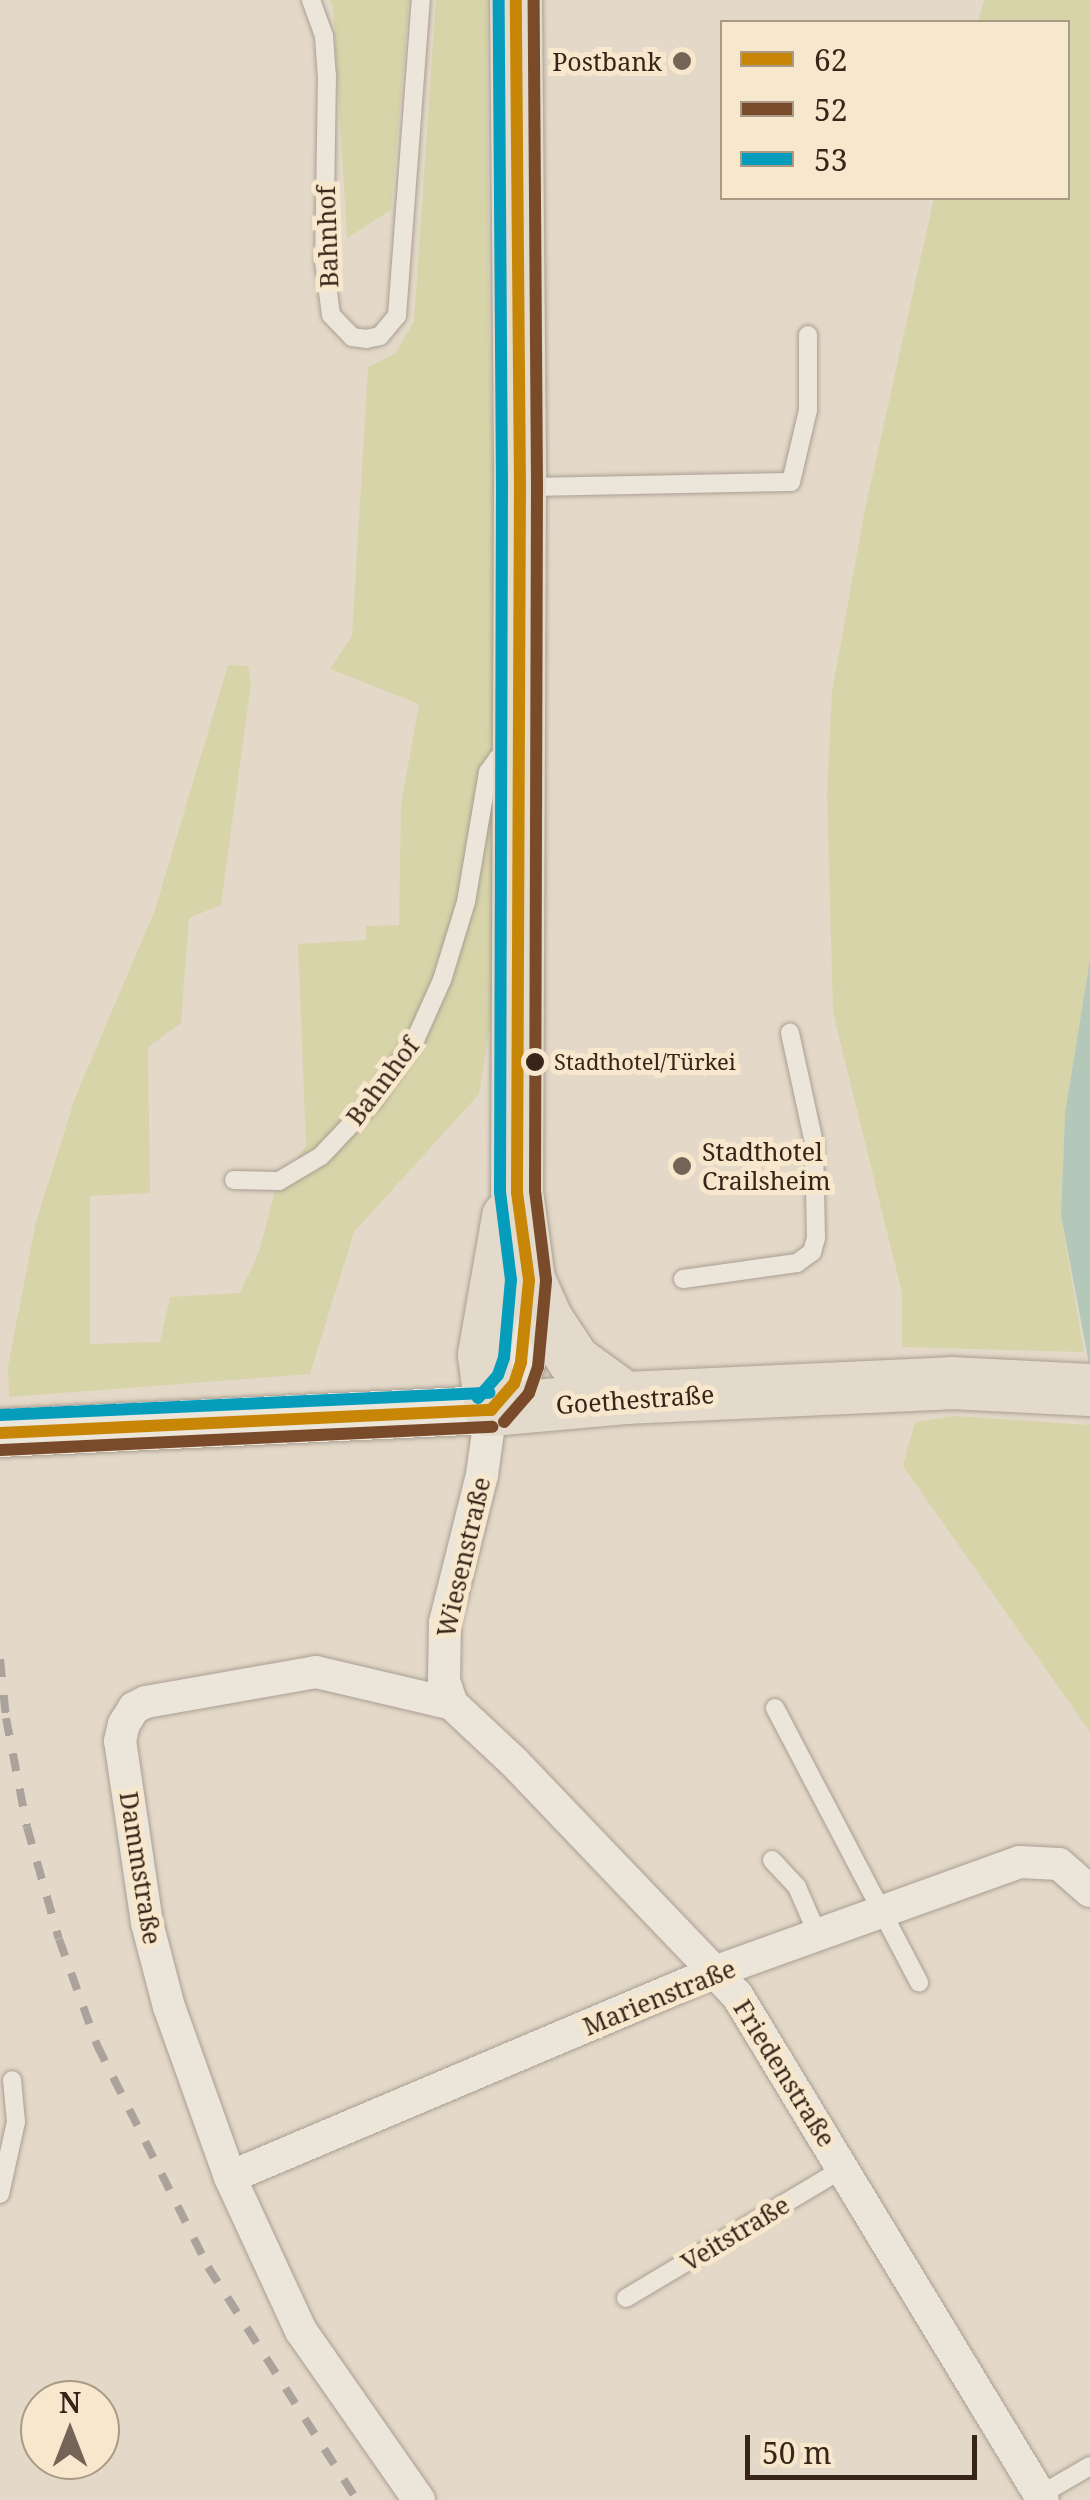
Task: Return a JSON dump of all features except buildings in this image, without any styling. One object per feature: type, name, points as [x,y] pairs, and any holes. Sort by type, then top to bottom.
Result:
[{"type":"main road","points":[[491,1410],[514,1384],[521,1362],[529,1280],[517,1192],[520,487],[516,0]]},
{"type":"main road","points":[[491,1410],[484,1355],[502,1234],[517,1192]]},
{"type":"main road","points":[[529,1280],[547,1320],[574,1361],[626,1398]]},
{"type":"main road","name":"Goethestraße","points":[[0,1433],[491,1410],[626,1398],[951,1382],[1090,1390]]},
{"type":"street","name":"Wiesenstraße","points":[[452,1704],[444,1681],[445,1622],[482,1475],[491,1410]]},
{"type":"street","name":"Dammstraße","points":[[418,2500],[301,2331],[230,2177],[169,2007],[146,1923],[120,1741],[134,1708],[146,1702],[316,1672],[452,1704]]},
{"type":"street","name":"Friedenstraße","points":[[452,1704],[737,1995],[1042,2498]]},
{"type":"street","name":"Marienstraße","points":[[230,2177],[717,1972],[1020,1862],[1059,1864],[1090,1891]]},
{"type":"lane","name":"Bahnhof","points":[[311,0],[324,36],[326,56],[324,261],[331,315],[352,337],[366,339],[380,336],[396,316],[421,0]]},
{"type":"lane","points":[[520,487],[790,482],[808,410],[808,334]]},
{"type":"lane","name":"Bahnhof","points":[[234,1180],[279,1181],[321,1156],[373,1101],[416,1038],[442,980],[466,902],[488,772],[498,758],[519,752]]},
{"type":"lane","points":[[684,1278],[797,1264],[812,1252],[816,1238],[814,1144],[790,1033]]},
{"type":"lane","points":[[775,1708],[879,1913],[919,1982]]},
{"type":"lane","points":[[772,1860],[797,1887],[818,1935]]},
{"type":"lane","points":[[0,2194],[16,2122],[12,2080]]},
{"type":"lane","name":"Veitstraße","points":[[626,2298],[844,2168]]},
{"type":"lane","points":[[1042,2498],[1090,2466]]},
{"type":"shaded area","points":[[329,0],[409,0],[391,210],[347,238],[333,6]]},
{"type":"shaded area","points":[[436,0],[487,0],[489,340],[504,778],[490,1026],[479,1094],[354,1232],[310,1374],[9,1397],[8,1366],[36,1222],[75,1098],[155,910],[228,665],[248,666],[251,683],[221,905],[189,918],[181,1023],[148,1047],[150,1193],[90,1196],[90,1344],[160,1342],[170,1297],[240,1293],[259,1252],[274,1194],[306,1145],[298,944],[366,940],[366,926],[399,925],[401,805],[419,704],[330,669],[352,636],[368,367],[395,354],[414,321]]},
{"type":"shaded area","points":[[984,0],[1090,0],[1090,959],[1065,1113],[1061,1216],[1084,1352],[902,1347],[902,1293],[833,1012],[827,793],[832,692],[865,509],[934,200],[1070,200],[1070,20],[979,20]]},
{"type":"shaded area","points":[[1090,959],[1090,1369],[1061,1216],[1065,1113]]},
{"type":"shaded area","points":[[954,1416],[1090,1425],[1090,1732],[903,1466],[915,1422]]},
{"type":"railway","points":[[0,1659],[6,1718],[27,1827],[59,1939],[97,2045],[208,2267],[357,2500]]},
{"type":"transit line","name":"53","points":[[478,1398],[498,1375],[504,1358],[511,1280],[500,1192],[499,0]]},
{"type":"transit line","name":"62","points":[[491,1410],[514,1384],[521,1362],[529,1280],[517,1192],[520,487],[516,0]]},
{"type":"transit line","name":"52","points":[[504,1422],[529,1393],[538,1367],[546,1280],[535,1191],[534,0]]},
{"type":"transit line","name":"53","points":[[0,1415],[490,1393]]},
{"type":"transit line","name":"62","points":[[0,1433],[491,1410]]},
{"type":"transit line","name":"52","points":[[1,1450],[492,1427]]},
{"type":"place","name":"Postbank","points":[[682,61]]},
{"type":"place","name":"Stadthotel/Türkei","points":[[535,1062]]},
{"type":"place","name":"Stadthotel Crailsheim","points":[[682,1166]]}]
